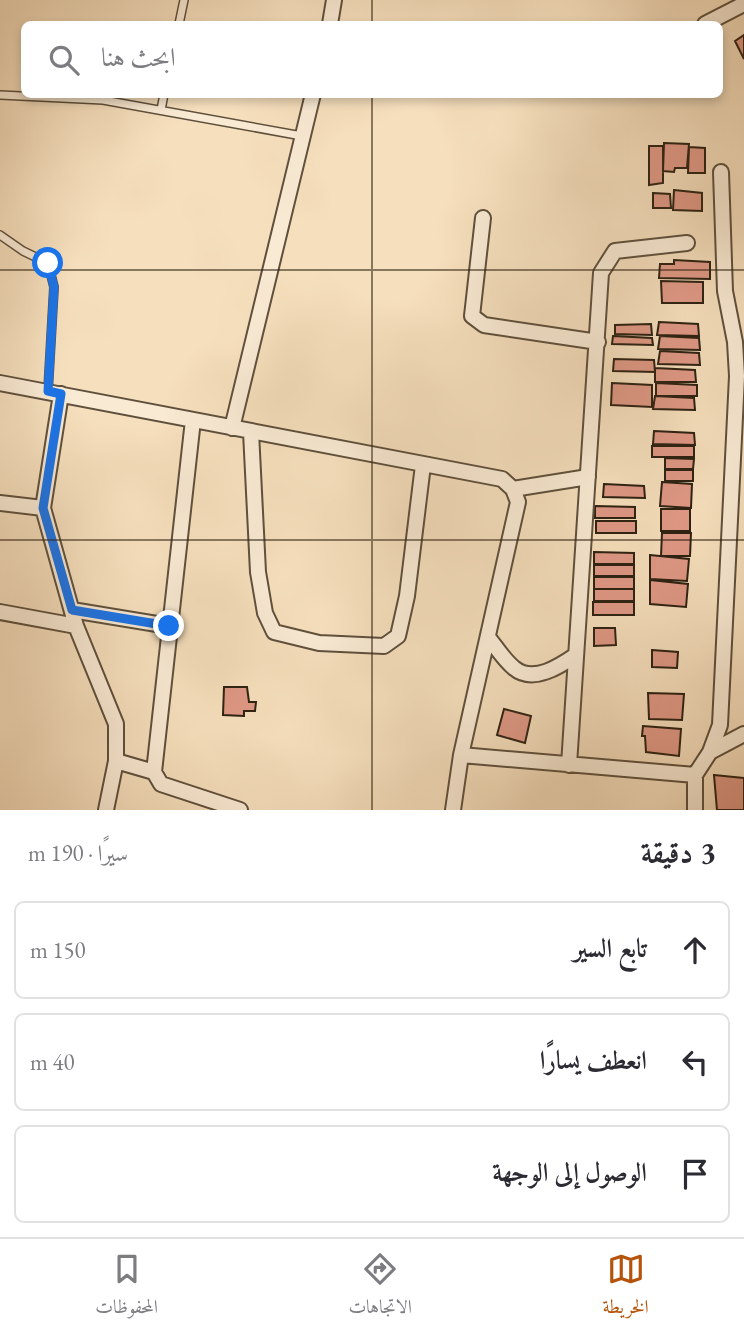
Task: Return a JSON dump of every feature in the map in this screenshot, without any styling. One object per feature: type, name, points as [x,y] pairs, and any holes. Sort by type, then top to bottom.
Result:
[{"type":"street","points":[[330,21],[334,0]]},
{"type":"street","points":[[711,21],[744,4]]},
{"type":"street","points":[[232,428],[312,98]]},
{"type":"street","points":[[695,810],[695,775],[710,752],[719,725],[737,376],[736,342],[725,291],[721,172]]},
{"type":"street","points":[[483,218],[472,316],[484,325],[598,342]]},
{"type":"street","points":[[569,765],[601,273],[615,251],[687,243]]},
{"type":"street","points":[[0,383],[502,479],[513,489],[518,502],[461,755],[453,810]]},
{"type":"street","points":[[55,393],[43,508],[76,626],[116,724],[116,761],[106,810]]},
{"type":"street","points":[[194,420],[154,772],[161,784],[240,810]]},
{"type":"street","points":[[251,432],[258,572],[265,612],[274,632],[320,643],[384,646],[398,636],[407,596],[423,464]]},
{"type":"street","points":[[513,489],[588,477]]},
{"type":"street","points":[[0,503],[43,508]]},
{"type":"street","points":[[72,610],[169,626]]},
{"type":"street","points":[[0,612],[76,626]]},
{"type":"street","points":[[488,637],[515,670],[529,673],[548,673],[576,655]]},
{"type":"street","points":[[710,752],[744,734]]},
{"type":"street","points":[[461,755],[695,775]]},
{"type":"street","points":[[116,761],[154,772]]},
{"type":"lane","points":[[180,21],[184,0]]},
{"type":"lane","points":[[0,95],[21,96]]},
{"type":"lane","points":[[62,98],[103,100],[302,136]]},
{"type":"lane","points":[[160,110],[163,98]]},
{"type":"lane","points":[[0,235],[23,251],[48,263],[54,287],[55,393]]},
{"type":"building","points":[[744,35],[744,59],[735,41]]},
{"type":"building","points":[[664,143],[689,144],[687,168],[675,168],[674,172],[663,171]]},
{"type":"building","points":[[649,146],[663,146],[663,183],[649,185]]},
{"type":"building","points":[[689,147],[705,148],[705,173],[688,173]]},
{"type":"building","points":[[674,190],[702,193],[702,211],[673,210]]},
{"type":"building","points":[[653,193],[670,194],[671,208],[653,208]]},
{"type":"building","points":[[674,260],[710,262],[710,279],[659,278],[660,264],[674,264]]},
{"type":"building","points":[[661,281],[703,282],[703,303],[662,303]]},
{"type":"building","points":[[659,322],[698,324],[699,336],[657,335]]},
{"type":"building","points":[[651,324],[652,335],[615,334],[615,325]]},
{"type":"building","points":[[613,336],[652,338],[653,345],[612,344]]},
{"type":"building","points":[[660,336],[699,338],[700,350],[658,349]]},
{"type":"building","points":[[660,351],[699,353],[700,365],[658,364]]},
{"type":"building","points":[[614,359],[654,360],[655,372],[613,371]]},
{"type":"building","points":[[655,368],[695,370],[696,382],[655,382]]},
{"type":"building","points":[[612,383],[652,385],[652,407],[611,405]]},
{"type":"building","points":[[656,383],[697,385],[697,396],[656,396]]},
{"type":"building","points":[[655,396],[694,398],[695,410],[653,409]]},
{"type":"building","points":[[654,431],[694,433],[695,445],[653,444]]},
{"type":"building","points":[[652,446],[694,446],[694,457],[652,457]]},
{"type":"building","points":[[665,458],[694,459],[693,469],[665,469]]},
{"type":"building","points":[[665,470],[693,470],[693,481],[665,481]]},
{"type":"building","points":[[662,482],[692,484],[691,508],[660,506]]},
{"type":"building","points":[[604,484],[644,486],[645,498],[603,497]]},
{"type":"building","points":[[595,506],[635,507],[635,518],[595,518]]},
{"type":"building","points":[[661,509],[690,509],[690,531],[661,531]]},
{"type":"building","points":[[596,521],[636,521],[636,533],[596,533]]},
{"type":"building","points":[[662,533],[691,533],[690,556],[661,556]]},
{"type":"building","points":[[594,552],[634,553],[634,564],[594,564]]},
{"type":"building","points":[[650,555],[689,559],[687,581],[650,579]]},
{"type":"building","points":[[594,565],[634,565],[634,576],[594,576]]},
{"type":"building","points":[[594,577],[634,577],[634,589],[594,589]]},
{"type":"building","points":[[650,580],[688,584],[686,607],[650,604]]},
{"type":"building","points":[[594,589],[634,589],[634,601],[594,601]]},
{"type":"building","points":[[593,602],[634,602],[634,615],[593,615]]},
{"type":"building","points":[[594,628],[615,628],[616,645],[594,646]]},
{"type":"building","points":[[652,650],[678,652],[677,668],[652,667]]},
{"type":"building","points":[[224,687],[247,687],[249,702],[256,702],[255,711],[244,711],[244,716],[223,715]]},
{"type":"building","points":[[648,693],[684,694],[682,720],[649,719]]},
{"type":"building","points":[[504,709],[531,716],[525,743],[497,735]]},
{"type":"building","points":[[643,726],[681,729],[679,756],[646,752],[645,736],[642,736]]},
{"type":"building","points":[[714,775],[744,778],[744,810],[717,810]]},
{"type":"route","points":[[48,263],[54,287],[48,391],[61,394],[43,508],[72,610],[169,626]]}]
